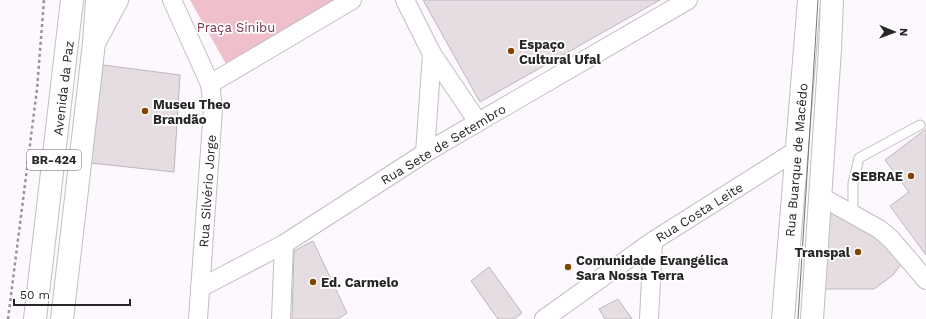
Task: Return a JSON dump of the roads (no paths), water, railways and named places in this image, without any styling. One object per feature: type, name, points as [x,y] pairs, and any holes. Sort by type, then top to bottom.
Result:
[{"type":"main road","name":"Avenida da Paz","points":[[35,319],[72,0]]},
{"type":"main road","name":"Avenida da Paz","points":[[62,319],[94,43],[97,0]]},
{"type":"main road","points":[[94,43],[117,0]]},
{"type":"main road","name":"Rua Buarque de Macêdo","points":[[783,319],[809,0]]},
{"type":"main road","name":"Rua Buarque de Macêdo","points":[[812,319],[832,0]]},
{"type":"street","name":"Rua Silvério Jorge","points":[[172,0],[210,84],[213,109],[198,319]]},
{"type":"street","points":[[210,84],[352,0]]},
{"type":"street","points":[[405,0],[432,54],[478,122]]},
{"type":"street","name":"Rua Sete de Setembro","points":[[200,288],[284,244],[425,152],[688,0]]},
{"type":"street","points":[[425,152],[432,54]]},
{"type":"street","name":"Rua Costa Leite","points":[[544,319],[653,241],[797,150]]},
{"type":"street","points":[[820,196],[879,229],[891,239],[926,280]]},
{"type":"street","points":[[649,319],[653,241]]},
{"type":"street","points":[[281,319],[284,244]]},
{"type":"lane","points":[[853,214],[853,183],[859,158],[920,125]]},
{"type":"tram line","points":[[798,319],[818,0]]},
{"type":"place","name":"Espaço Cultural Ufal","points":[[511,51]]},
{"type":"place","name":"Museu Theo Brandão","points":[[145,111]]},
{"type":"place","name":"SEBRAE","points":[[911,176]]},
{"type":"place","name":"Transpal","points":[[858,252]]},
{"type":"place","name":"Comunidade Evangélica Sara Nossa Terra","points":[[568,267]]},
{"type":"place","name":"Ed. Carmelo","points":[[313,282]]},
{"type":"park label","name":"Praça Sinibu","points":[[236,27]]}]
